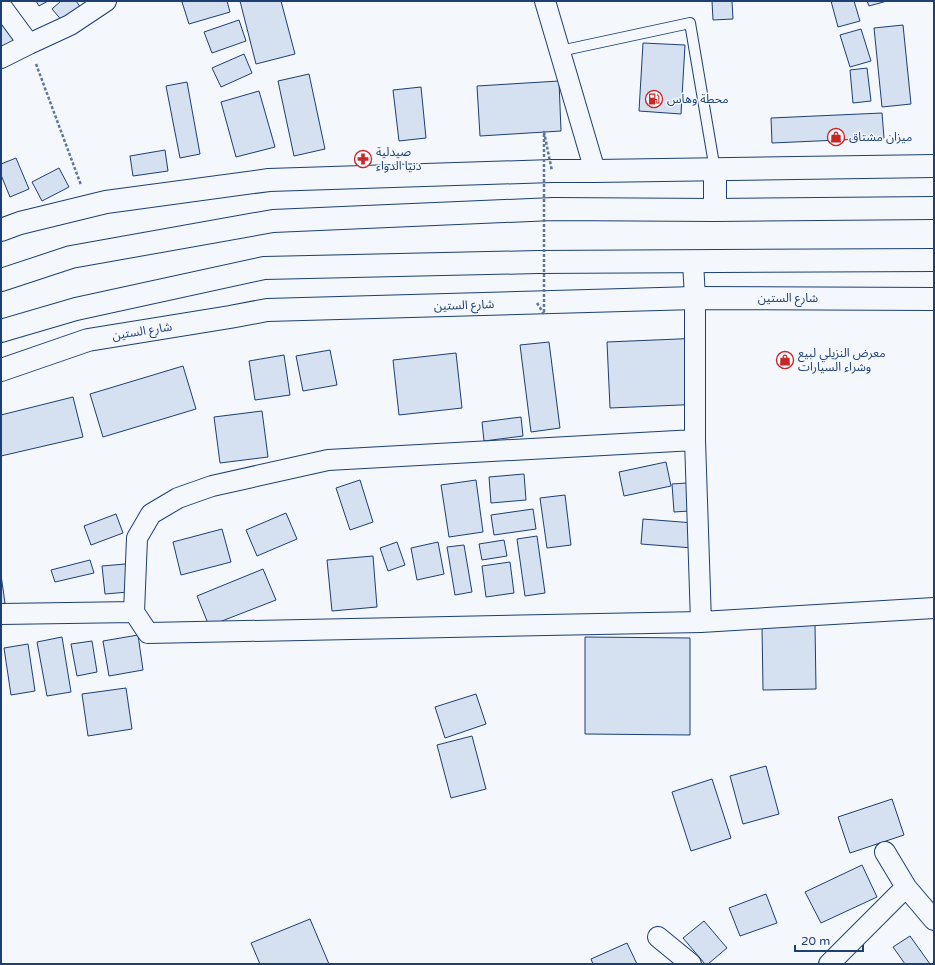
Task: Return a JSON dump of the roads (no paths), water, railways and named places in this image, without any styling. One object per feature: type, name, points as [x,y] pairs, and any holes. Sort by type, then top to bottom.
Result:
[{"type":"main road","points":[[1,230],[20,223],[106,202],[269,180],[552,171],[934,166]]},
{"type":"main road","points":[[715,170],[715,210]]},
{"type":"main road","points":[[1,280],[71,257],[273,221],[553,209],[715,210],[934,208]]},
{"type":"main road","points":[[1,331],[76,309],[264,268],[530,262],[934,260]]},
{"type":"main road","name":"شارع الستين","points":[[1,370],[88,340],[267,310],[695,298],[934,299]]},
{"type":"street","points":[[1,58],[70,25],[106,1]]},
{"type":"street","points":[[545,1],[595,171]]},
{"type":"street","points":[[1,6],[29,44]]},
{"type":"street","points":[[693,262],[695,298],[695,440],[701,622]]},
{"type":"street","points":[[695,440],[328,460],[212,486],[178,498],[151,514],[137,538],[134,612],[148,633],[701,622],[934,608]]},
{"type":"street","points":[[1,614],[134,612]]},
{"type":"street","points":[[885,852],[906,886],[934,920]]},
{"type":"street","points":[[829,964],[906,886]]},
{"type":"street","points":[[658,937],[691,964]]},
{"type":"lane","points":[[560,51],[690,23],[715,170]]},
{"type":"place","name":"محطة وهاس","points":[[654,99]]},
{"type":"place","name":"ميزان مشتاق","points":[[836,137]]},
{"type":"place","name":"صيدلية دنيا الدواء","points":[[363,159]]},
{"type":"place","name":"معرض النزيلي لبيع وشراء السيارات","points":[[785,360]]}]
